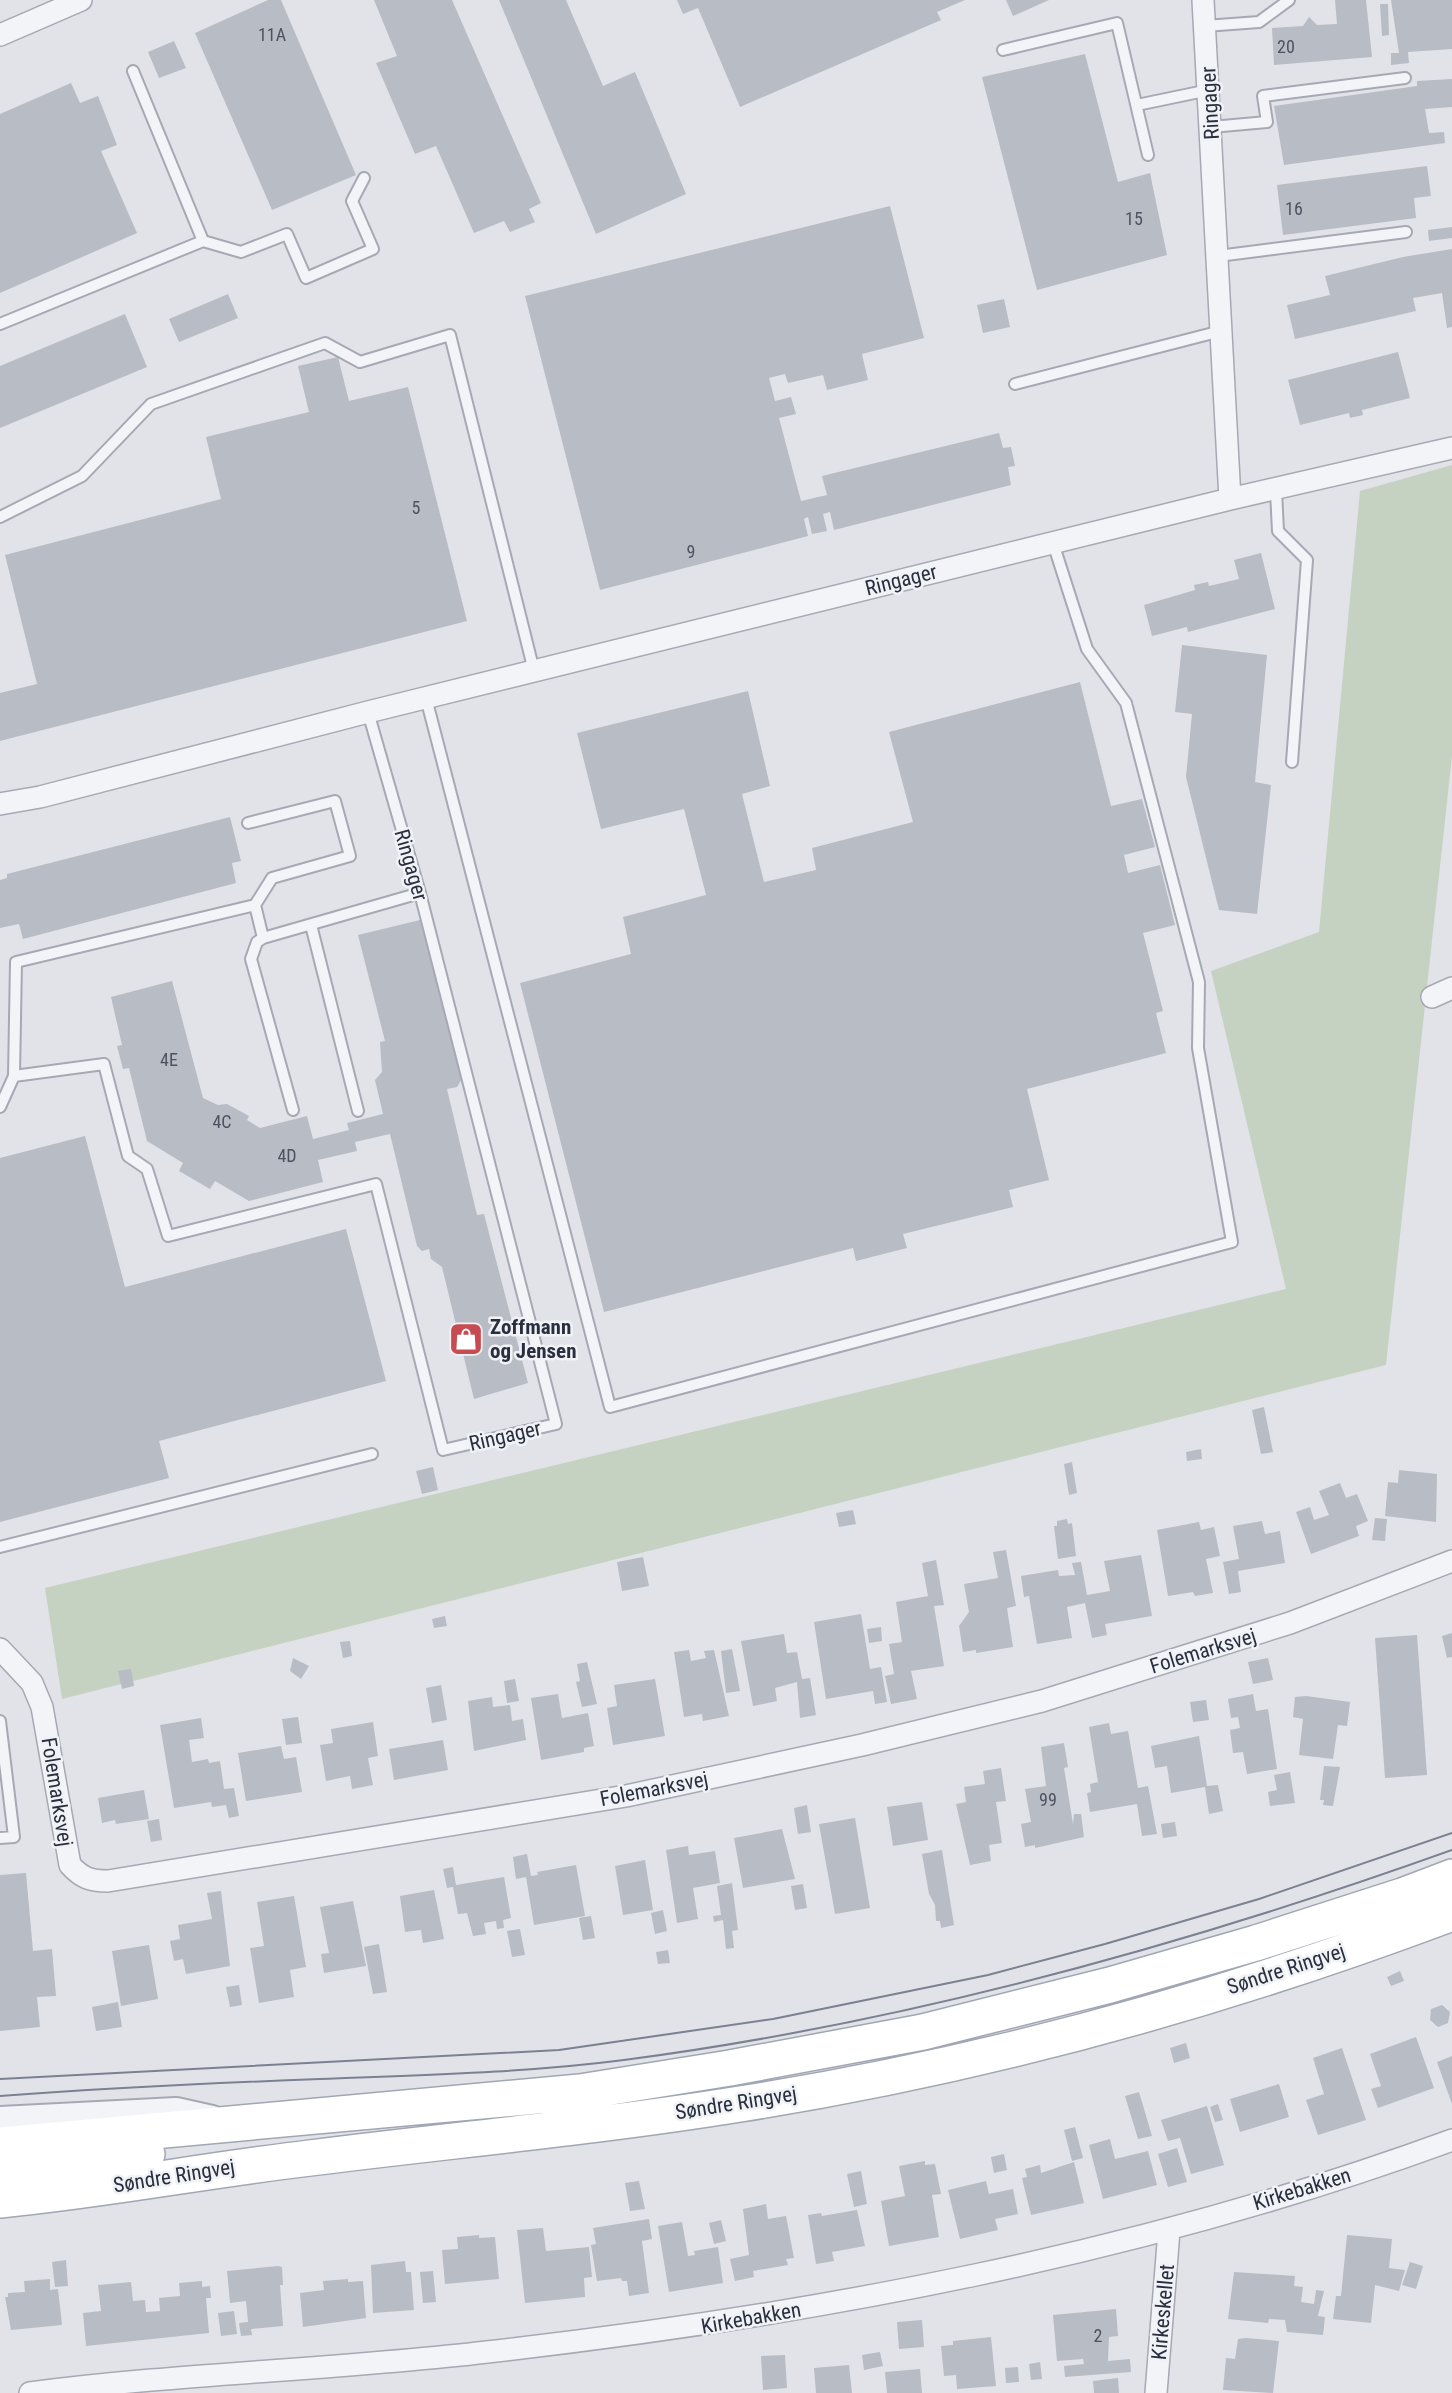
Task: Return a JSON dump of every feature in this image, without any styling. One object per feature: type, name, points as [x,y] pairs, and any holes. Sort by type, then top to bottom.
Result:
[{"type":"main road","name":"Søndre Ringvej","points":[[0,2145],[580,2092],[730,2068],[923,2032],[1110,1985],[1242,1947],[1402,1896],[1452,1877]]},
{"type":"main road","name":"Søndre Ringvej","points":[[0,2200],[245,2165],[741,2104],[913,2071],[1113,2022],[1265,1978],[1452,1913]]},
{"type":"main road","points":[[0,2174],[153,2153],[237,2125]]},
{"type":"street","points":[[0,35],[52,6],[81,0]]},
{"type":"street","name":"Ringager","points":[[1203,0],[1230,499]]},
{"type":"street","name":"Ringager","points":[[0,804],[40,797],[368,712],[1230,499],[1276,491],[1452,448]]},
{"type":"street","name":"Folemarksvej","points":[[0,1648],[32,1684],[42,1707],[70,1865],[80,1876],[93,1881],[108,1881],[626,1796],[862,1745],[1042,1701],[1238,1640],[1452,1561]]},
{"type":"street","points":[[0,2120],[176,2111],[237,2125]]},
{"type":"street","name":"Kirkebakken","points":[[30,2393],[482,2353],[705,2326],[901,2292],[1169,2231],[1387,2164],[1452,2140]]},
{"type":"street","name":"Kirkeskellet","points":[[1156,2393],[1169,2231]]},
{"type":"lane","points":[[1206,26],[1259,22],[1289,0]]},
{"type":"lane","points":[[1003,50],[1117,23],[1148,155]]},
{"type":"lane","points":[[134,71],[203,241]]},
{"type":"lane","points":[[1211,127],[1267,122],[1264,96],[1405,78]]},
{"type":"lane","points":[[1138,105],[1209,90]]},
{"type":"lane","points":[[0,324],[203,241],[241,252],[287,234],[306,278],[373,249],[352,201],[364,178]]},
{"type":"lane","points":[[1218,256],[1406,232]]},
{"type":"lane","points":[[1015,384],[1221,331]]},
{"type":"lane","points":[[0,517],[82,477],[151,404],[325,343],[360,362],[450,335],[534,671]]},
{"type":"lane","points":[[1276,491],[1279,531],[1307,560],[1293,762]]},
{"type":"lane","points":[[426,698],[610,1407],[1233,1242],[1198,1048],[1199,982],[1126,703],[1087,649],[1053,543]]},
{"type":"lane","name":"Ringager","points":[[14,1076],[104,1064],[128,1156],[147,1169],[168,1236],[376,1184],[443,1450],[556,1424],[419,893],[368,712]]},
{"type":"lane","points":[[0,1107],[14,1076],[16,962],[255,905],[272,878],[350,856],[335,801],[248,823]]},
{"type":"lane","points":[[293,1110],[251,959],[257,942],[419,893]]},
{"type":"lane","points":[[255,905],[263,938]]},
{"type":"lane","points":[[311,925],[358,1111]]},
{"type":"lane","points":[[0,1547],[372,1454]]},
{"type":"lane","points":[[0,1721],[14,1837],[0,1838]]},
{"type":"green space","points":[[1452,465],[1452,756],[1386,1365],[62,1699],[45,1588],[1286,1289],[1211,971],[1319,932],[1360,491]]},
{"type":"building","points":[[268,0],[281,0],[356,175],[272,210],[195,33]]},
{"type":"building","points":[[374,0],[452,0],[541,203],[529,209],[535,222],[510,232],[504,221],[474,233],[436,146],[415,154],[376,63],[397,56]]},
{"type":"building","points":[[499,0],[566,0],[603,86],[635,72],[686,194],[596,234]]},
{"type":"building","points":[[677,0],[965,0],[937,12],[941,20],[740,107],[698,8],[683,14]]},
{"type":"building","points":[[1006,0],[1049,0],[1013,16]]},
{"type":"building","points":[[1335,0],[1366,0],[1372,57],[1274,65],[1272,28],[1303,26],[1309,17],[1317,25],[1337,24]]},
{"type":"building","points":[[1391,0],[1452,0],[1452,49],[1408,52],[1409,63],[1391,65],[1391,53],[1399,53]]},
{"type":"building","points":[[1380,4],[1388,4],[1389,35],[1382,36]]},
{"type":"building","points":[[174,41],[186,68],[159,78],[148,52]]},
{"type":"building","points":[[1085,54],[1118,182],[1150,173],[1167,255],[1037,290],[982,77]]},
{"type":"building","points":[[1452,79],[1452,107],[1425,109],[1429,133],[1444,132],[1445,143],[1284,165],[1274,106],[1417,86],[1417,81]]},
{"type":"building","points":[[71,83],[80,103],[98,96],[117,145],[101,151],[137,233],[0,293],[0,114]]},
{"type":"building","points":[[1427,166],[1431,196],[1414,198],[1416,218],[1283,235],[1277,185]]},
{"type":"building","points":[[890,206],[924,338],[862,354],[868,380],[827,390],[823,375],[788,383],[785,374],[769,378],[775,401],[791,397],[796,414],[779,418],[801,501],[827,495],[822,476],[999,433],[1003,448],[1011,447],[1015,466],[1008,467],[1011,485],[834,530],[830,512],[823,514],[827,531],[812,534],[808,517],[804,519],[808,536],[600,590],[525,296]]},
{"type":"building","points":[[1452,227],[1452,238],[1429,241],[1428,230]]},
{"type":"building","points":[[1452,249],[1452,327],[1447,328],[1442,293],[1413,298],[1416,311],[1295,339],[1287,305],[1330,295],[1325,276],[1403,257]]},
{"type":"building","points":[[228,294],[238,318],[179,342],[169,319]]},
{"type":"building","points":[[1004,299],[1010,327],[983,333],[977,305]]},
{"type":"building","points":[[125,314],[147,367],[0,428],[0,366]]},
{"type":"building","points":[[1398,352],[1410,398],[1362,410],[1363,415],[1350,418],[1349,413],[1300,425],[1288,380]]},
{"type":"building","points":[[338,357],[349,401],[408,387],[467,621],[0,741],[0,693],[37,684],[5,555],[221,499],[206,437],[309,412],[298,366]]},
{"type":"building","points":[[1261,553],[1275,609],[1188,632],[1187,627],[1152,636],[1144,605],[1195,590],[1194,585],[1208,582],[1209,586],[1239,579],[1234,560]]},
{"type":"building","points":[[1182,645],[1267,655],[1255,782],[1271,785],[1257,914],[1219,910],[1186,777],[1192,714],[1175,712]]},
{"type":"building","points":[[1080,682],[1111,806],[1142,799],[1155,847],[1124,855],[1128,873],[1160,865],[1175,925],[1143,933],[1163,1011],[1156,1013],[1166,1053],[1027,1089],[1049,1180],[1009,1190],[1013,1207],[903,1234],[907,1248],[856,1261],[853,1248],[604,1312],[520,983],[631,954],[623,917],[706,895],[684,809],[601,829],[577,733],[748,691],[770,786],[742,794],[764,882],[816,870],[812,848],[913,822],[889,732]]},
{"type":"building","points":[[230,817],[241,861],[232,863],[236,883],[23,939],[19,924],[0,928],[0,880],[7,878],[7,874]]},
{"type":"building","points":[[420,920],[463,1077],[457,1087],[447,1089],[477,1215],[484,1214],[528,1383],[474,1399],[442,1267],[431,1259],[429,1249],[422,1251],[417,1246],[390,1134],[355,1142],[357,1151],[318,1160],[323,1182],[249,1201],[215,1181],[210,1189],[179,1171],[183,1163],[147,1141],[129,1068],[123,1069],[117,1046],[122,1045],[111,997],[172,981],[203,1098],[218,1105],[227,1104],[249,1116],[247,1120],[260,1128],[307,1116],[313,1139],[349,1130],[347,1123],[383,1114],[375,1080],[382,1072],[380,1042],[385,1041],[358,935]]},
{"type":"building","points":[[85,1136],[125,1287],[346,1229],[386,1381],[159,1441],[169,1478],[0,1522],[0,1158]]},
{"type":"building","points":[[1264,1407],[1273,1452],[1261,1454],[1252,1410]]},
{"type":"building","points":[[1201,1449],[1202,1459],[1187,1461],[1186,1452]]},
{"type":"building","points":[[1072,1462],[1077,1493],[1069,1495],[1064,1464]]},
{"type":"building","points":[[433,1467],[438,1490],[422,1494],[416,1471]]},
{"type":"building","points":[[1399,1470],[1437,1474],[1436,1522],[1385,1516],[1388,1482],[1398,1483]]},
{"type":"building","points":[[1340,1483],[1346,1498],[1357,1494],[1368,1521],[1356,1526],[1359,1536],[1311,1554],[1296,1512],[1310,1507],[1314,1520],[1329,1515],[1319,1491]]},
{"type":"building","points":[[853,1510],[856,1524],[839,1527],[836,1513]]},
{"type":"building","points":[[1375,1518],[1387,1519],[1385,1541],[1372,1540]]},
{"type":"building","points":[[1067,1519],[1068,1524],[1072,1523],[1076,1556],[1058,1559],[1054,1526],[1057,1526],[1057,1521]]},
{"type":"building","points":[[1262,1521],[1265,1534],[1280,1531],[1285,1563],[1238,1571],[1241,1592],[1229,1594],[1223,1562],[1239,1559],[1233,1526]]},
{"type":"building","points":[[1199,1522],[1201,1530],[1214,1527],[1220,1556],[1206,1559],[1213,1593],[1195,1596],[1193,1592],[1168,1596],[1157,1530]]},
{"type":"building","points":[[1006,1550],[1016,1606],[1007,1608],[1013,1647],[976,1653],[976,1650],[963,1652],[959,1626],[969,1612],[964,1584],[998,1578],[993,1552]]},
{"type":"building","points":[[1141,1555],[1152,1616],[1105,1624],[1107,1635],[1092,1638],[1085,1603],[1067,1607],[1072,1638],[1037,1644],[1029,1596],[1024,1597],[1021,1576],[1058,1570],[1059,1576],[1075,1575],[1072,1563],[1081,1562],[1087,1595],[1110,1591],[1104,1561]]},
{"type":"building","points":[[643,1557],[649,1586],[622,1591],[617,1562]]},
{"type":"building","points":[[936,1560],[944,1605],[934,1606],[944,1666],[911,1671],[917,1699],[891,1704],[885,1676],[894,1674],[889,1644],[902,1642],[896,1602],[928,1596],[922,1563]]},
{"type":"building","points":[[861,1614],[870,1669],[881,1667],[887,1702],[875,1704],[873,1691],[826,1699],[814,1622]]},
{"type":"building","points":[[445,1616],[447,1626],[434,1628],[432,1619]]},
{"type":"building","points":[[881,1627],[882,1641],[869,1643],[867,1629]]},
{"type":"building","points":[[1452,1633],[1452,1657],[1447,1658],[1442,1636]]},
{"type":"building","points":[[784,1634],[787,1653],[797,1652],[802,1679],[810,1678],[816,1715],[800,1718],[797,1682],[775,1688],[777,1701],[753,1706],[741,1641]]},
{"type":"building","points":[[1417,1635],[1427,1775],[1385,1778],[1375,1638]]},
{"type":"building","points":[[350,1641],[352,1656],[343,1658],[340,1642]]},
{"type":"building","points":[[732,1649],[740,1691],[726,1693],[721,1651]]},
{"type":"building","points":[[689,1650],[691,1661],[706,1658],[704,1651],[714,1650],[729,1716],[703,1721],[702,1714],[684,1717],[674,1652]]},
{"type":"building","points":[[293,1658],[309,1666],[301,1679],[290,1671]]},
{"type":"building","points":[[1268,1658],[1273,1680],[1253,1684],[1248,1662]]},
{"type":"building","points":[[587,1662],[597,1704],[582,1707],[576,1682],[580,1681],[577,1664]]},
{"type":"building","points":[[131,1669],[134,1686],[122,1689],[118,1671]]},
{"type":"building","points":[[515,1679],[519,1701],[507,1703],[504,1681]]},
{"type":"building","points":[[655,1679],[665,1736],[613,1745],[607,1708],[617,1706],[614,1685]]},
{"type":"building","points":[[441,1685],[447,1720],[432,1723],[426,1688]]},
{"type":"building","points":[[558,1694],[562,1718],[588,1713],[594,1746],[584,1748],[584,1752],[541,1760],[531,1698]]},
{"type":"building","points":[[1253,1694],[1256,1711],[1268,1709],[1277,1769],[1247,1774],[1243,1752],[1233,1753],[1230,1730],[1240,1728],[1238,1717],[1231,1718],[1228,1699]]},
{"type":"building","points":[[492,1697],[493,1707],[510,1705],[512,1721],[523,1719],[526,1740],[474,1751],[468,1701]]},
{"type":"building","points":[[1295,1697],[1350,1702],[1347,1726],[1338,1725],[1333,1759],[1299,1755],[1303,1719],[1293,1717]]},
{"type":"building","points":[[1206,1700],[1209,1720],[1193,1722],[1190,1702]]},
{"type":"building","points":[[298,1717],[302,1743],[286,1745],[282,1719]]},
{"type":"building","points":[[201,1718],[204,1738],[189,1740],[192,1762],[208,1759],[209,1763],[220,1761],[224,1789],[234,1788],[239,1816],[229,1818],[226,1805],[212,1807],[211,1802],[174,1808],[160,1725]]},
{"type":"building","points":[[373,1722],[378,1756],[368,1758],[373,1785],[352,1789],[350,1776],[326,1781],[320,1745],[333,1743],[331,1729]]},
{"type":"building","points":[[1109,1723],[1111,1734],[1128,1731],[1138,1788],[1148,1786],[1157,1834],[1142,1836],[1137,1804],[1090,1812],[1087,1793],[1091,1792],[1090,1784],[1098,1782],[1089,1727]]},
{"type":"building","points":[[1199,1736],[1207,1786],[1218,1785],[1223,1811],[1209,1814],[1205,1787],[1171,1793],[1167,1766],[1155,1768],[1151,1746]]},
{"type":"building","points":[[443,1740],[448,1770],[394,1780],[389,1749]]},
{"type":"building","points":[[1064,1743],[1068,1767],[1064,1768],[1073,1824],[1074,1814],[1081,1814],[1084,1837],[1035,1848],[1035,1845],[1025,1847],[1021,1824],[1031,1822],[1025,1789],[1046,1786],[1041,1747]]},
{"type":"building","points":[[281,1746],[284,1759],[296,1757],[302,1792],[246,1801],[238,1753]]},
{"type":"building","points":[[1324,1766],[1340,1767],[1333,1806],[1323,1805],[1324,1800],[1320,1800]]},
{"type":"building","points":[[1001,1768],[1006,1801],[996,1802],[1002,1843],[989,1845],[991,1861],[970,1865],[956,1804],[966,1802],[964,1787],[985,1784],[983,1771]]},
{"type":"building","points":[[1290,1772],[1295,1803],[1270,1806],[1268,1792],[1277,1790],[1274,1775]]},
{"type":"building","points":[[144,1790],[149,1819],[116,1824],[115,1820],[102,1823],[98,1798]]},
{"type":"building","points":[[922,1802],[928,1840],[893,1846],[887,1807]]},
{"type":"building","points":[[807,1805],[811,1832],[798,1834],[794,1808]]},
{"type":"building","points":[[855,1818],[870,1908],[835,1914],[819,1824]]},
{"type":"building","points":[[159,1819],[162,1840],[151,1842],[147,1821]]},
{"type":"building","points":[[1175,1822],[1177,1836],[1163,1838],[1161,1824]]},
{"type":"building","points":[[782,1829],[795,1879],[743,1888],[734,1838]]},
{"type":"building","points":[[688,1846],[689,1855],[715,1851],[720,1883],[693,1888],[698,1919],[677,1923],[666,1850]]},
{"type":"building","points":[[942,1850],[954,1925],[941,1928],[940,1921],[936,1921],[935,1905],[929,1894],[922,1854]]},
{"type":"building","points":[[527,1854],[531,1876],[538,1875],[537,1872],[576,1865],[585,1916],[534,1925],[526,1877],[516,1879],[513,1857]]},
{"type":"building","points":[[645,1860],[653,1910],[623,1915],[615,1866]]},
{"type":"building","points":[[453,1867],[456,1885],[504,1877],[511,1918],[503,1920],[504,1928],[497,1929],[496,1921],[484,1923],[486,1934],[473,1936],[467,1913],[458,1914],[453,1887],[447,1888],[443,1869]]},
{"type":"building","points":[[26,1873],[33,1951],[52,1949],[56,1996],[37,1997],[40,2027],[0,2031],[0,1875]]},
{"type":"building","points":[[732,1883],[738,1930],[732,1931],[734,1948],[726,1949],[723,1920],[714,1922],[713,1916],[721,1915],[717,1886]]},
{"type":"building","points":[[803,1884],[807,1908],[795,1910],[791,1886]]},
{"type":"building","points":[[434,1890],[444,1939],[423,1943],[421,1930],[405,1932],[400,1896]]},
{"type":"building","points":[[221,1891],[230,1966],[186,1974],[183,1959],[174,1961],[170,1941],[180,1939],[178,1925],[212,1919],[207,1893]]},
{"type":"building","points":[[294,1896],[306,1967],[290,1970],[294,1997],[259,2003],[250,1948],[264,1946],[257,1902]]},
{"type":"building","points":[[353,1901],[366,1966],[324,1973],[321,1954],[329,1953],[320,1907]]},
{"type":"building","points":[[663,1910],[667,1931],[655,1934],[651,1913]]},
{"type":"building","points":[[591,1916],[595,1938],[583,1940],[579,1918]]},
{"type":"building","points":[[520,1929],[525,1955],[512,1957],[507,1931]]},
{"type":"building","points":[[379,1944],[387,1992],[373,1994],[364,1947]]},
{"type":"building","points":[[149,1945],[158,1999],[121,2006],[112,1951]]},
{"type":"building","points":[[668,1950],[670,1963],[658,1964],[656,1952]]},
{"type":"building","points":[[1400,1971],[1404,1981],[1391,1986],[1387,1977]]},
{"type":"building","points":[[239,1985],[242,2005],[230,2007],[226,1987]]},
{"type":"building","points":[[118,2002],[122,2027],[96,2031],[92,2007]]},
{"type":"building","points":[[1442,2005],[1450,2012],[1448,2023],[1438,2027],[1430,2020],[1431,2009]]},
{"type":"building","points":[[1416,2037],[1434,2088],[1378,2108],[1371,2089],[1381,2086],[1370,2054]]},
{"type":"building","points":[[1186,2043],[1190,2058],[1174,2063],[1170,2048]]},
{"type":"building","points":[[1342,2048],[1366,2120],[1318,2135],[1306,2100],[1324,2094],[1313,2058]]},
{"type":"building","points":[[1452,2056],[1452,2104],[1437,2062]]},
{"type":"building","points":[[1279,2084],[1289,2117],[1240,2132],[1230,2099]]},
{"type":"building","points":[[1139,2092],[1152,2136],[1138,2139],[1125,2096]]},
{"type":"building","points":[[1218,2104],[1223,2120],[1215,2122],[1210,2107]]},
{"type":"building","points":[[1207,2106],[1224,2165],[1191,2174],[1180,2138],[1168,2141],[1161,2120]]},
{"type":"building","points":[[1075,2127],[1083,2158],[1072,2161],[1064,2130]]},
{"type":"building","points":[[1110,2139],[1115,2159],[1148,2151],[1157,2185],[1103,2199],[1089,2145]]},
{"type":"building","points":[[1177,2148],[1187,2182],[1168,2187],[1158,2154]]},
{"type":"building","points":[[1004,2154],[1007,2170],[994,2173],[991,2157]]},
{"type":"building","points":[[925,2161],[925,2165],[935,2164],[941,2194],[932,2195],[939,2237],[889,2246],[881,2201],[905,2196],[899,2166]]},
{"type":"building","points":[[1074,2162],[1084,2203],[1031,2215],[1022,2178],[1027,2177],[1025,2169],[1040,2165],[1041,2173]]},
{"type":"building","points":[[861,2171],[867,2204],[854,2207],[847,2174]]},
{"type":"building","points":[[639,2181],[645,2209],[630,2211],[625,2183]]},
{"type":"building","points":[[986,2181],[989,2194],[1013,2189],[1018,2214],[995,2219],[998,2230],[960,2239],[948,2190]]},
{"type":"building","points":[[766,2204],[768,2219],[786,2216],[794,2258],[786,2259],[788,2265],[753,2271],[754,2277],[735,2281],[730,2259],[749,2255],[743,2209]]},
{"type":"building","points":[[857,2210],[865,2246],[832,2252],[834,2261],[816,2264],[808,2215],[821,2213],[822,2216]]},
{"type":"building","points":[[649,2219],[652,2239],[642,2241],[649,2293],[629,2296],[627,2281],[622,2281],[621,2278],[597,2281],[591,2245],[596,2244],[593,2228]]},
{"type":"building","points":[[721,2220],[726,2241],[714,2244],[709,2223]]},
{"type":"building","points":[[682,2222],[688,2256],[695,2255],[694,2251],[718,2247],[723,2283],[669,2292],[658,2226]]},
{"type":"building","points":[[543,2228],[546,2251],[589,2247],[592,2277],[584,2278],[585,2297],[525,2303],[517,2230]]},
{"type":"building","points":[[479,2235],[479,2238],[495,2237],[499,2279],[445,2284],[442,2250],[458,2249],[457,2237]]},
{"type":"building","points":[[1347,2235],[1392,2239],[1389,2268],[1405,2270],[1399,2291],[1375,2285],[1371,2323],[1333,2319],[1336,2296],[1341,2296]]},
{"type":"building","points":[[66,2260],[68,2286],[55,2287],[52,2262]]},
{"type":"building","points":[[405,2261],[406,2272],[411,2272],[414,2310],[373,2313],[371,2265]]},
{"type":"building","points":[[1410,2262],[1423,2266],[1416,2289],[1402,2285]]},
{"type":"building","points":[[282,2267],[283,2285],[280,2285],[283,2326],[251,2329],[252,2335],[241,2336],[239,2323],[248,2322],[246,2301],[230,2303],[227,2271]]},
{"type":"building","points":[[433,2271],[436,2302],[423,2303],[420,2272]]},
{"type":"building","points":[[1234,2272],[1295,2276],[1294,2286],[1303,2287],[1301,2302],[1314,2304],[1316,2290],[1324,2291],[1318,2316],[1325,2317],[1323,2335],[1287,2332],[1285,2320],[1269,2319],[1268,2323],[1228,2319]]},
{"type":"building","points":[[50,2279],[50,2290],[58,2289],[62,2325],[11,2330],[5,2297],[8,2297],[8,2293],[25,2292],[24,2281]]},
{"type":"building","points":[[348,2279],[348,2282],[363,2281],[366,2318],[303,2327],[300,2293],[324,2290],[323,2281]]},
{"type":"building","points":[[202,2281],[202,2287],[210,2286],[211,2298],[206,2298],[209,2333],[86,2346],[83,2313],[101,2311],[98,2285],[131,2282],[133,2301],[145,2300],[146,2312],[160,2311],[159,2298],[180,2296],[179,2283]]},
{"type":"building","points":[[1116,2309],[1118,2336],[1109,2337],[1108,2361],[1130,2359],[1131,2372],[1065,2377],[1064,2366],[1084,2364],[1083,2359],[1057,2361],[1053,2315]]},
{"type":"building","points":[[234,2311],[237,2334],[221,2336],[218,2313]]},
{"type":"building","points":[[922,2320],[924,2347],[899,2349],[897,2322]]},
{"type":"building","points":[[991,2337],[996,2386],[957,2389],[956,2375],[944,2376],[941,2346],[953,2345],[953,2341]]},
{"type":"building","points":[[1238,2339],[1279,2341],[1273,2393],[1223,2390],[1226,2358],[1235,2359]]},
{"type":"building","points":[[880,2352],[883,2366],[864,2370],[862,2355]]},
{"type":"building","points":[[785,2355],[787,2388],[763,2390],[761,2356]]},
{"type":"building","points":[[1040,2362],[1042,2379],[1031,2380],[1029,2364]]},
{"type":"building","points":[[849,2365],[852,2393],[816,2393],[814,2368]]},
{"type":"building","points":[[1018,2367],[1019,2382],[1006,2383],[1005,2368]]},
{"type":"building","points":[[920,2369],[922,2393],[887,2393],[885,2372]]},
{"type":"building","points":[[1118,2378],[1119,2393],[1094,2393],[1093,2381]]},
{"type":"tram line","points":[[0,2079],[559,2050],[773,2019],[988,1975],[1105,1944],[1259,1899],[1452,1833]]},
{"type":"tram line","points":[[0,2096],[160,2086],[510,2071],[624,2060],[730,2044],[940,2003],[1044,1977],[1249,1918],[1452,1850]]},
{"type":"place","name":"Zoffmann og Jensen","points":[[466,1339]]}]
